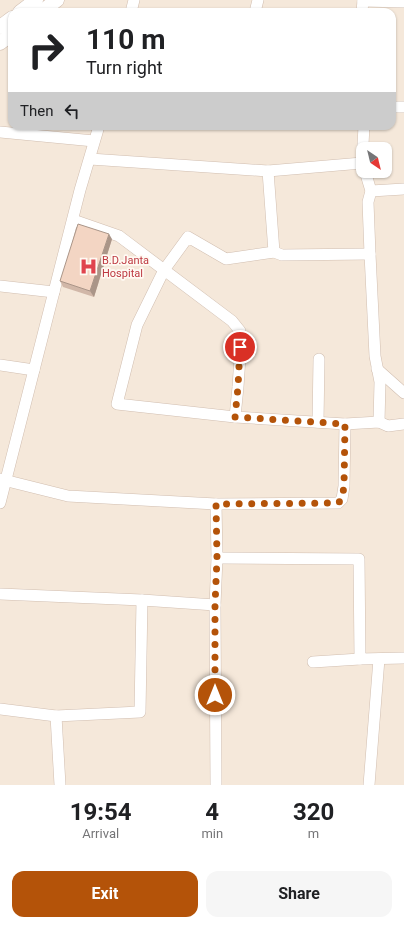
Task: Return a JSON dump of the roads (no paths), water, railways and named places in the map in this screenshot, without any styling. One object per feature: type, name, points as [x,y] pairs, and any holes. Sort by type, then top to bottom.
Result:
[{"type":"street","points":[[25,8],[36,0]]},
{"type":"street","points":[[46,8],[57,0]]},
{"type":"street","points":[[363,4],[404,2]]},
{"type":"street","points":[[0,503],[3,479],[34,370],[98,130]]},
{"type":"street","points":[[364,130],[364,142]]},
{"type":"street","points":[[0,132],[94,141]]},
{"type":"street","points":[[90,158],[268,171],[356,167]]},
{"type":"street","points":[[268,171],[274,252]]},
{"type":"street","points":[[367,178],[371,191],[368,202],[370,254],[375,356],[380,382],[378,422]]},
{"type":"street","points":[[371,191],[404,189]]},
{"type":"street","points":[[73,220],[119,236],[232,321],[240,331],[235,417]]},
{"type":"street","points":[[370,254],[282,255],[274,252],[226,259],[188,237],[164,270],[136,325],[117,404],[235,417],[345,424],[378,422],[388,426],[404,424]]},
{"type":"street","points":[[0,286],[54,292]]},
{"type":"street","points":[[318,422],[319,359]]},
{"type":"street","points":[[0,365],[34,370]]},
{"type":"street","points":[[377,369],[404,393]]},
{"type":"street","points":[[3,479],[68,496],[216,504],[338,503],[342,499],[344,486],[345,424]]},
{"type":"street","points":[[216,504],[216,785]]},
{"type":"street","points":[[217,558],[359,559],[360,659]]},
{"type":"street","points":[[0,594],[142,600],[215,605]]},
{"type":"street","points":[[0,709],[56,716],[140,712],[142,600]]},
{"type":"street","points":[[313,662],[404,658]]},
{"type":"street","points":[[369,785],[379,659]]},
{"type":"street","points":[[56,716],[60,785]]},
{"type":"place","name":"B.D.Janta Hospital","points":[[89,266]]}]
